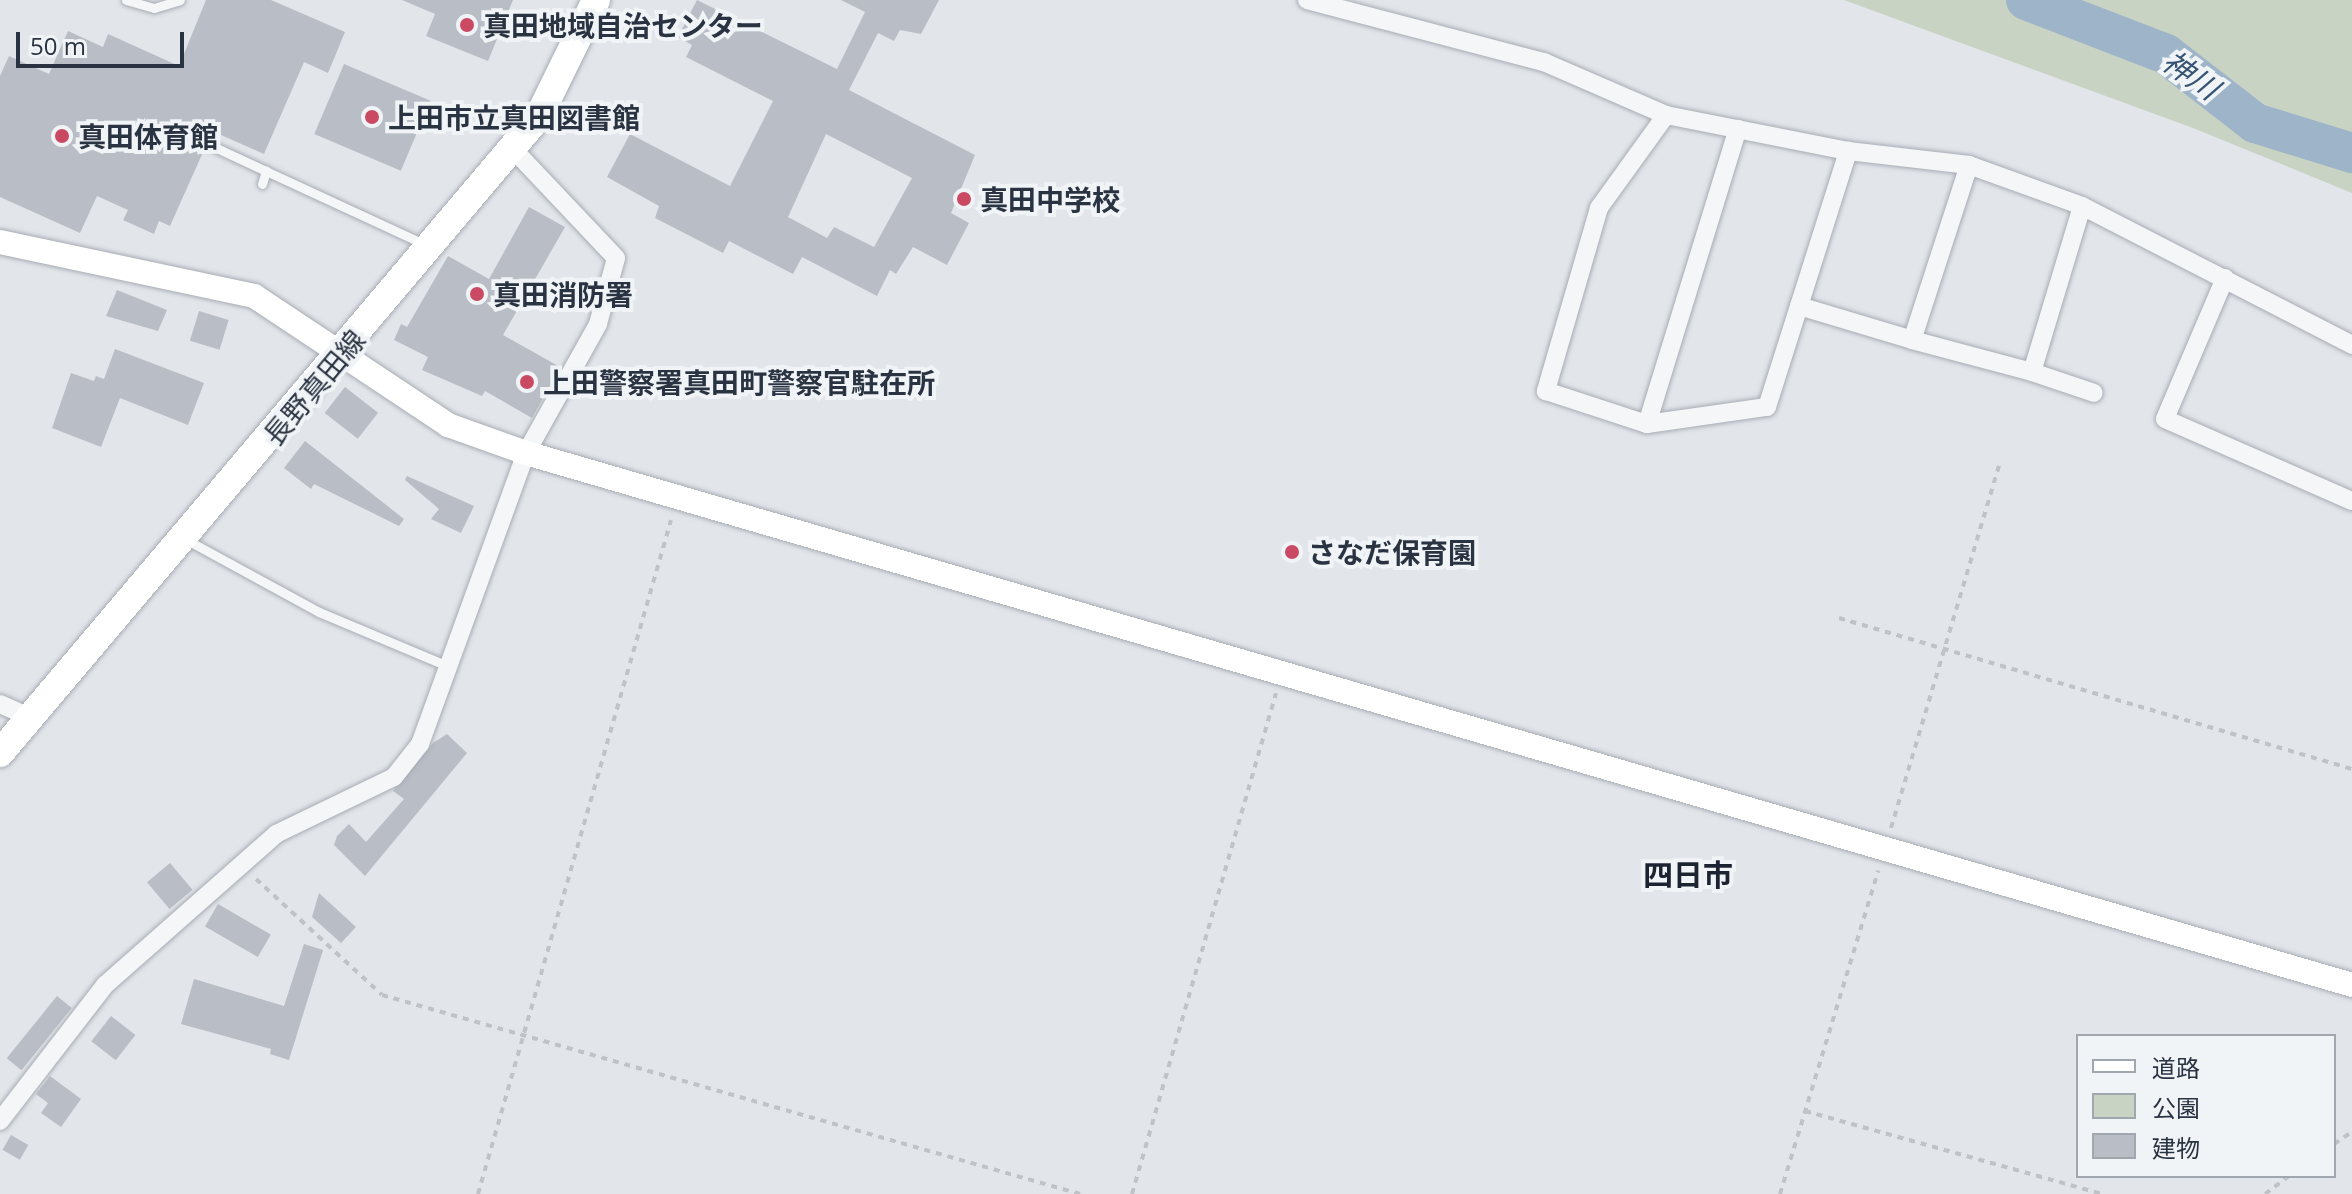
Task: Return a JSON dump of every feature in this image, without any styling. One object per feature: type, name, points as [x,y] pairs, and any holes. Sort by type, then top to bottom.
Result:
[{"type":"main road","name":"長野真田線","points":[[0,753],[341,356],[539,116],[596,0]]},
{"type":"street","points":[[1307,0],[1544,62],[1666,115],[1848,151],[1969,165],[2082,206],[2352,345]]},
{"type":"street","points":[[1666,115],[1599,208],[1546,391],[1647,424],[1767,407],[1848,151]]},
{"type":"street","points":[[1647,424],[1738,129]]},
{"type":"street","points":[[0,1121],[105,985],[239,871],[276,834],[394,777],[420,744],[526,453],[598,324],[616,258],[512,148]]},
{"type":"street","points":[[1912,340],[1969,165]]},
{"type":"street","points":[[2032,372],[2082,206]]},
{"type":"street","points":[[0,242],[254,296],[448,425],[526,453],[2352,985]]},
{"type":"street","points":[[2225,278],[2165,419],[2352,501]]},
{"type":"street","points":[[1799,306],[2032,372],[2094,393]]},
{"type":"street","points":[[0,704],[29,717]]},
{"type":"lane","points":[[126,0],[154,8],[180,0]]},
{"type":"lane","points":[[195,138],[431,247]]},
{"type":"lane","points":[[262,184],[266,171]]},
{"type":"lane","points":[[184,538],[319,612],[450,667]]},
{"type":"path","points":[[478,1194],[677,498]]},
{"type":"path","points":[[1839,618],[2352,769]]},
{"type":"path","points":[[1132,1194],[1281,675]]},
{"type":"path","points":[[239,871],[263,883],[358,978],[382,995],[1080,1194]]},
{"type":"path","points":[[1805,1111],[2102,1194]]},
{"type":"path","points":[[2265,1194],[2286,1178]]},
{"type":"green space","points":[[1844,0],[2352,0],[2352,193],[2193,128]]},
{"type":"building","points":[[206,0],[271,0],[345,32],[328,73],[304,62],[264,154],[212,131],[210,137],[190,132],[189,143],[204,150],[170,226],[159,221],[154,234],[123,220],[128,210],[97,196],[80,233],[0,197],[0,76],[9,56],[49,74],[68,31],[103,47],[108,34],[179,66]]},
{"type":"building","name":"真田地域自治センター","points":[[402,0],[513,0],[488,61],[426,36],[435,14]]},
{"type":"building","points":[[697,0],[837,69],[865,12],[841,0],[939,0],[921,34],[900,30],[894,41],[878,33],[849,90],[975,155],[951,213],[969,223],[947,265],[913,247],[896,274],[890,270],[877,296],[802,257],[793,274],[729,241],[723,253],[655,218],[659,206],[607,177],[630,134],[730,186],[773,101],[686,57],[692,45],[678,37]],"holes":[[[826,134],[912,178],[874,247],[834,227],[827,238],[788,217]]]},
{"type":"building","name":"上田市立真田図書館","points":[[344,64],[431,101],[401,171],[314,134]]},
{"type":"building","points":[[529,207],[565,227],[503,335],[560,367],[532,418],[485,391],[482,396],[422,370],[428,357],[394,340],[401,324],[407,327],[448,256],[489,279]]},
{"type":"building","points":[[117,290],[167,310],[158,331],[106,316]]},
{"type":"building","points":[[199,311],[229,320],[220,350],[190,341]]},
{"type":"building","points":[[115,349],[204,383],[188,425],[120,398],[101,447],[52,428],[71,373],[94,381],[96,376],[104,379]]},
{"type":"building","points":[[345,387],[378,413],[358,439],[325,413]]},
{"type":"building","points":[[305,441],[404,519],[399,526],[314,484],[311,489],[284,468]]},
{"type":"building","points":[[407,476],[474,506],[461,533],[431,519],[439,509],[405,480]]},
{"type":"building","points":[[447,734],[467,753],[365,876],[334,845],[337,836],[349,824],[366,842],[404,799],[393,791],[433,743]]},
{"type":"building","points":[[170,863],[192,890],[170,909],[147,882]]},
{"type":"building","points":[[319,893],[356,927],[341,943],[312,917]]},
{"type":"building","points":[[218,904],[271,934],[258,957],[205,927]]},
{"type":"building","points":[[304,944],[323,950],[289,1060],[270,1054],[271,1049],[181,1024],[194,979],[284,1006]]},
{"type":"building","points":[[57,996],[72,1008],[21,1070],[7,1058]]},
{"type":"building","points":[[111,1016],[135,1035],[116,1060],[91,1041]]},
{"type":"building","points":[[50,1076],[81,1099],[61,1127],[41,1113],[48,1103],[36,1094]]},
{"type":"building","points":[[11,1135],[28,1145],[20,1160],[2,1150]]},
{"type":"waterway","name":"神川","points":[[2026,0],[2166,54],[2255,123],[2352,153]]},
{"type":"place","name":"真田地域自治センター","points":[[467,25]]},
{"type":"place","name":"上田市立真田図書館","points":[[372,117]]},
{"type":"place","name":"真田体育館","points":[[62,136]]},
{"type":"place","name":"真田中学校","points":[[964,199]]},
{"type":"place","name":"真田消防署","points":[[477,294]]},
{"type":"place","name":"上田警察署真田町警察官駐在所","points":[[527,382]]},
{"type":"place","name":"さなだ保育園","points":[[1292,552]]},
{"type":"district","name":"四日市","points":[[1688,875]]}]
